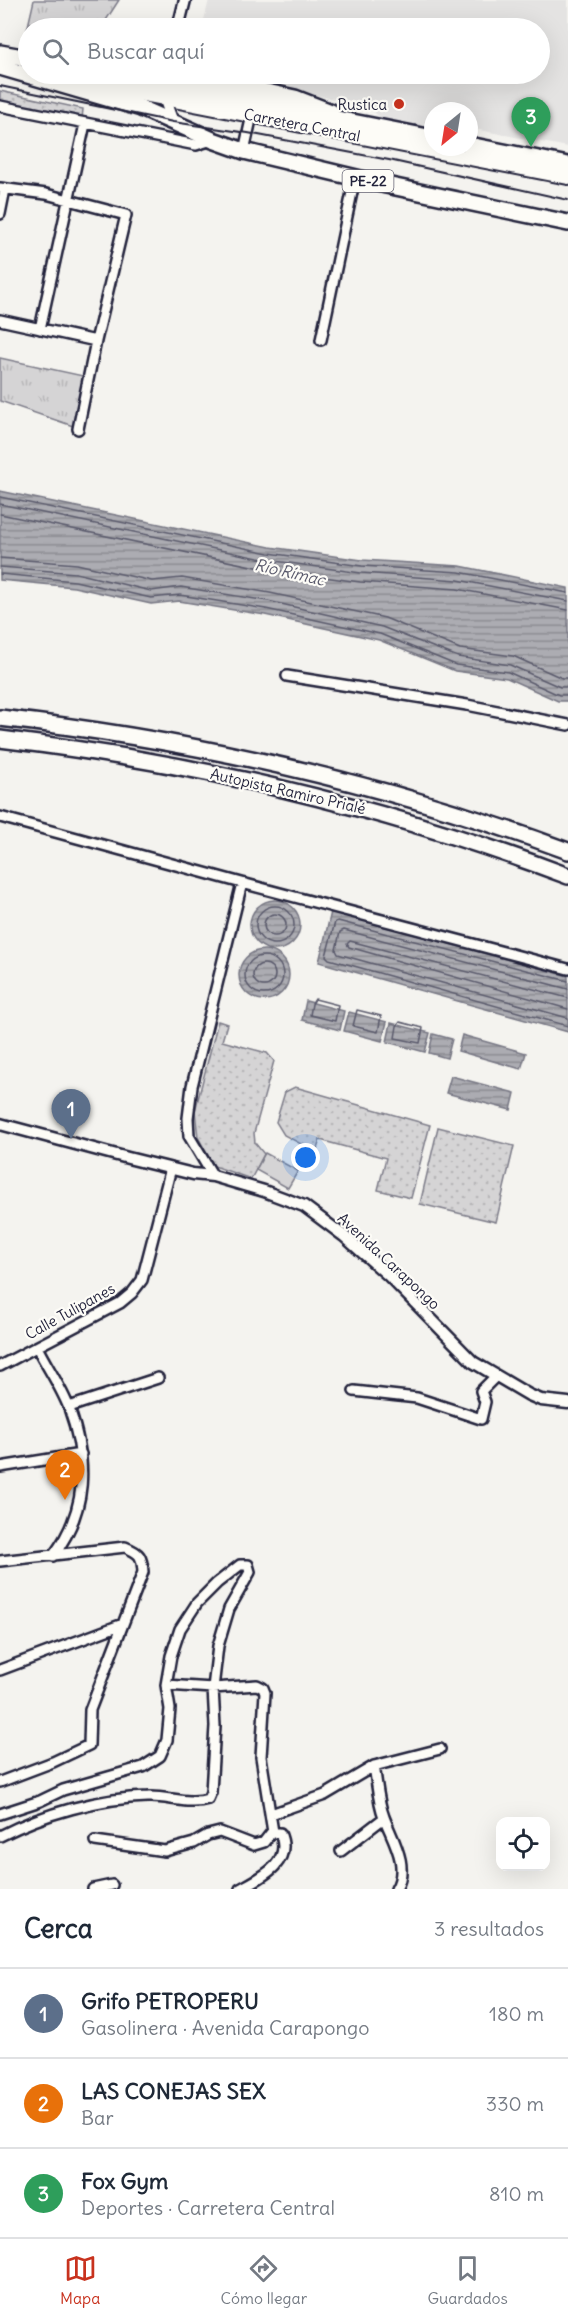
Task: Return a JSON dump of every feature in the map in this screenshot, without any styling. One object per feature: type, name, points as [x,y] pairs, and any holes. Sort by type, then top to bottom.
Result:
[{"type":"highway","points":[[1,62],[18,59]]},
{"type":"highway","name":"PE-22","points":[[1,62],[18,68]]},
{"type":"highway","name":"PE-22","points":[[68,84],[108,97],[244,151],[355,178],[568,223]]},
{"type":"highway","points":[[228,84],[295,98],[359,124]]},
{"type":"highway","name":"Carretera Central","points":[[166,85],[424,136]]},
{"type":"highway","points":[[478,148],[568,165]]},
{"type":"highway","name":"Autopista Ramiro Prialé","points":[[0,718],[188,746],[301,770],[396,794],[506,828],[568,851]]},
{"type":"highway","name":"Autopista Ramiro Prialé","points":[[0,740],[112,755],[223,775],[278,788],[380,813],[568,876]]},
{"type":"main road","points":[[1,62],[18,68]]},
{"type":"main road","name":"Carretera Central","points":[[166,85],[252,115],[568,177]]},
{"type":"street","points":[[180,18],[185,0]]},
{"type":"street","points":[[166,85],[173,122]]},
{"type":"street","points":[[0,106],[196,145],[213,140]]},
{"type":"street","points":[[244,151],[252,115]]},
{"type":"street","points":[[40,329],[85,124]]},
{"type":"street","points":[[321,340],[355,178]]},
{"type":"street","points":[[0,214],[3,188],[46,194],[126,215],[78,429]]},
{"type":"street","points":[[0,320],[96,341]]},
{"type":"street","points":[[287,676],[467,705],[568,725]]},
{"type":"street","points":[[0,817],[242,884],[568,969]]},
{"type":"street","points":[[213,1176],[189,1136],[188,1118],[192,1086],[242,884]]},
{"type":"street","name":"Avenida Carapongo","points":[[0,1124],[171,1168],[213,1176],[304,1206],[344,1236],[389,1276],[473,1362],[529,1395],[542,1400],[568,1403]]},
{"type":"street","name":"Calle Tulipanes","points":[[0,1366],[120,1303],[132,1293],[142,1280],[171,1168]]},
{"type":"street","points":[[37,1347],[69,1407],[81,1454],[83,1481],[80,1505],[69,1530],[53,1556]]},
{"type":"street","points":[[354,1391],[417,1398],[481,1419],[485,1402],[481,1391],[496,1376]]},
{"type":"street","points":[[69,1407],[158,1378]]},
{"type":"street","points":[[0,1467],[81,1454]]},
{"type":"street","points":[[0,1561],[126,1546],[142,1558],[143,1572],[90,1710],[89,1745],[53,1762],[0,1782]]},
{"type":"street","points":[[0,1814],[40,1801],[63,1790],[143,1767],[160,1756],[167,1740],[170,1708],[166,1685],[173,1647],[184,1621],[217,1583],[240,1565],[245,1563],[249,1566],[250,1570],[224,1622],[218,1646],[213,1688],[215,1726],[211,1792],[208,1799],[195,1801],[149,1797],[118,1799],[53,1814],[0,1836]]},
{"type":"street","points":[[0,1670],[123,1624]]},
{"type":"street","points":[[95,1840],[165,1851],[194,1843],[208,1835],[220,1832],[258,1845],[273,1832],[272,1814],[261,1757],[264,1690],[257,1685],[213,1688],[166,1685]]},
{"type":"street","points":[[272,1814],[326,1796],[374,1766],[440,1749]]},
{"type":"street","points":[[374,1766],[384,1818],[397,1844],[401,1873],[396,1889]]},
{"type":"street","points":[[341,1851],[384,1818]]},
{"type":"street","points":[[240,1889],[269,1871],[282,1858],[284,1852],[281,1835],[273,1832]]},
{"type":"street","points":[[93,1889],[112,1885]]},
{"type":"shaded area","points":[[209,0],[568,0],[568,147],[478,130],[478,102],[424,102],[424,127],[383,120],[367,106],[264,84],[550,84],[550,18],[204,18]]},
{"type":"green space","points":[[34,0],[119,0],[107,18],[30,18]]},
{"type":"green space","points":[[0,91],[83,109],[82,119],[0,103]]},
{"type":"green space","points":[[0,358],[83,376],[73,426],[0,401]]},
{"type":"green space","points":[[218,1021],[227,1024],[222,1041],[267,1053],[274,1061],[254,1133],[255,1143],[264,1154],[251,1179],[214,1166],[198,1137],[195,1111]]},
{"type":"green space","points":[[295,1087],[430,1125],[411,1198],[378,1190],[386,1158],[320,1140],[316,1152],[284,1135],[276,1122],[285,1092]]},
{"type":"green space","points":[[438,1127],[514,1146],[496,1222],[420,1204]]},
{"type":"green space","points":[[265,1153],[298,1171],[288,1188],[256,1170]]},
{"type":"water","name":"Río Rímac","points":[[0,491],[270,547],[362,560],[460,566],[568,588],[568,701],[558,701],[507,678],[455,671],[379,640],[265,615],[179,601],[151,604],[74,587],[0,580]]},
{"type":"water","points":[[275,900],[289,904],[296,911],[300,925],[296,939],[289,946],[275,950],[261,946],[254,939],[250,925],[254,911],[261,904]]},
{"type":"water","points":[[331,912],[568,976],[568,1032],[319,962]]},
{"type":"water","points":[[264,950],[278,954],[285,961],[289,975],[285,989],[278,996],[264,1000],[250,996],[243,989],[239,975],[243,961],[250,954]]},
{"type":"water","points":[[306,1001],[344,1011],[340,1030],[302,1020]]},
{"type":"water","points":[[349,1012],[387,1022],[382,1041],[344,1031]]},
{"type":"water","points":[[391,1023],[430,1033],[425,1052],[387,1042]]},
{"type":"water","points":[[433,1034],[452,1039],[447,1058],[429,1053]]},
{"type":"water","points":[[462,1035],[526,1053],[521,1069],[458,1051]]},
{"type":"water","points":[[451,1076],[515,1093],[511,1110],[446,1093]]},
{"type":"railway","points":[[0,86],[173,122],[248,133],[389,160],[568,200]]},
{"type":"place","name":"Rustica","points":[[399,104]]},
{"type":"place","name":"Fox Gym","points":[[531,147]]},
{"type":"place","name":"Grifo PETROPERU","points":[[71,1139]]},
{"type":"place","name":"LAS CONEJAS SEX","points":[[65,1500]]}]
